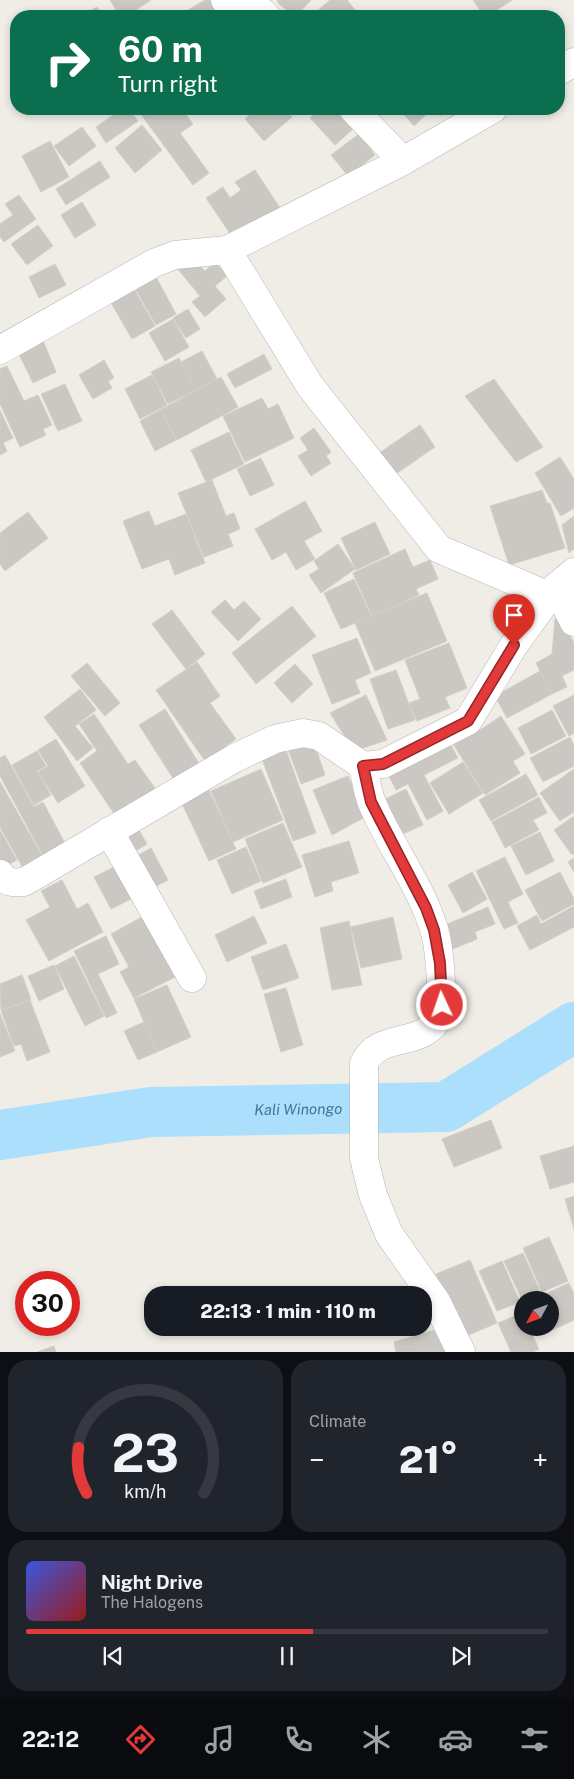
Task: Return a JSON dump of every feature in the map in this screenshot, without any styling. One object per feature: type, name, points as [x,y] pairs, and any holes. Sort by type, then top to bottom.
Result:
[{"type":"street","points":[[359,115],[403,161]]},
{"type":"street","points":[[0,350],[154,263],[175,255],[227,250],[403,161],[484,115]]},
{"type":"street","points":[[227,250],[310,386],[439,549],[560,585]]},
{"type":"street","points":[[560,585],[574,622]]},
{"type":"street","points":[[0,874],[4,879],[13,884],[24,882],[235,758],[275,739],[303,733],[319,736],[363,766],[383,764],[468,721],[514,645],[560,585]]},
{"type":"street","points":[[363,766],[371,802],[426,908],[434,930],[440,963],[442,1005],[433,1026],[421,1035],[378,1046],[372,1050],[364,1063],[364,1158],[373,1195],[389,1234],[436,1301],[461,1352]]},
{"type":"street","points":[[109,831],[192,978]]},
{"type":"building","points":[[110,0],[151,0],[136,10],[116,10]]},
{"type":"building","points":[[205,0],[219,0],[220,10],[188,10]]},
{"type":"building","points":[[278,0],[311,0],[302,10],[286,10],[277,2]]},
{"type":"building","points":[[330,0],[347,0],[355,10],[318,10]]},
{"type":"building","points":[[473,0],[512,0],[497,10],[480,10]]},
{"type":"building","points":[[113,115],[134,115],[138,121],[106,143],[96,127]]},
{"type":"building","points":[[141,115],[186,115],[193,124],[180,133],[209,173],[193,185]]},
{"type":"building","points":[[249,115],[290,115],[292,117],[264,141],[245,119]]},
{"type":"building","points":[[314,115],[340,115],[353,129],[335,145],[310,118]]},
{"type":"building","points":[[404,115],[426,115],[414,126]]},
{"type":"building","points":[[142,125],[162,150],[135,173],[115,148]]},
{"type":"building","points":[[82,127],[96,146],[69,166],[54,146]]},
{"type":"building","points":[[359,134],[375,155],[348,176],[331,155]]},
{"type":"building","points":[[50,141],[69,177],[41,192],[22,156]]},
{"type":"building","points":[[100,161],[110,177],[66,205],[56,189]]},
{"type":"building","points":[[255,170],[280,208],[233,238],[206,198],[223,187],[230,198],[241,190],[235,182]]},
{"type":"building","points":[[19,195],[36,219],[4,242],[0,237],[0,224],[13,215],[5,204]]},
{"type":"building","points":[[82,202],[96,225],[75,238],[61,215]]},
{"type":"building","points":[[38,225],[53,246],[27,265],[11,244]]},
{"type":"building","points":[[192,256],[205,271],[215,262],[227,276],[215,286],[226,299],[205,317],[192,302],[200,296],[177,268]]},
{"type":"building","points":[[55,264],[66,285],[39,298],[29,277]]},
{"type":"building","points":[[156,277],[176,314],[156,325],[135,288]]},
{"type":"building","points":[[133,287],[155,326],[132,339],[110,301]]},
{"type":"building","points":[[188,309],[200,329],[186,338],[173,318]]},
{"type":"building","points":[[173,319],[189,347],[165,361],[149,333]]},
{"type":"building","points":[[41,336],[56,372],[33,383],[17,350]]},
{"type":"building","points":[[202,351],[217,379],[196,390],[181,362]]},
{"type":"building","points":[[264,354],[272,369],[235,388],[227,374]]},
{"type":"building","points":[[179,358],[196,390],[168,404],[151,372]]},
{"type":"building","points":[[104,360],[114,378],[108,381],[112,388],[93,399],[79,375]]},
{"type":"building","points":[[7,366],[24,401],[38,395],[52,425],[43,429],[46,435],[20,447],[0,404],[0,369]]},
{"type":"building","points":[[152,375],[167,405],[140,419],[125,389]]},
{"type":"building","points":[[221,377],[238,407],[177,440],[160,410]]},
{"type":"building","points":[[494,379],[543,447],[516,462],[465,396]]},
{"type":"building","points":[[65,384],[82,421],[58,431],[41,394]]},
{"type":"building","points":[[262,398],[268,409],[278,404],[294,438],[245,462],[223,416]]},
{"type":"building","points":[[0,410],[13,438],[3,443],[7,451],[0,455]]},
{"type":"building","points":[[160,410],[176,440],[155,451],[140,421]]},
{"type":"building","points":[[420,425],[435,447],[390,478],[375,456]]},
{"type":"building","points":[[314,428],[331,452],[326,456],[331,463],[311,476],[298,456],[308,450],[300,438]]},
{"type":"building","points":[[229,432],[244,464],[206,482],[191,450]]},
{"type":"building","points":[[560,457],[574,479],[574,508],[561,516],[535,473]]},
{"type":"building","points":[[261,458],[274,485],[250,496],[237,469]]},
{"type":"building","points":[[212,480],[226,516],[234,513],[240,529],[228,534],[233,546],[204,557],[178,493]]},
{"type":"building","points":[[542,490],[547,503],[550,503],[565,548],[509,565],[490,506]]},
{"type":"building","points":[[305,501],[322,531],[304,541],[315,559],[296,570],[286,552],[272,560],[255,529]]},
{"type":"building","points":[[149,511],[155,526],[186,514],[205,563],[175,575],[169,559],[142,569],[123,521]]},
{"type":"building","points":[[28,512],[48,538],[5,571],[0,564],[0,533]]},
{"type":"building","points":[[574,516],[574,549],[569,553],[562,525]]},
{"type":"building","points":[[375,522],[390,554],[356,570],[341,538]]},
{"type":"building","points":[[338,544],[355,569],[321,593],[309,575],[319,569],[314,561]]},
{"type":"building","points":[[405,549],[413,567],[430,560],[438,579],[416,589],[419,595],[372,616],[353,573]]},
{"type":"building","points":[[354,579],[371,616],[341,629],[324,593]]},
{"type":"building","points":[[427,593],[447,641],[375,671],[355,623]]},
{"type":"building","points":[[225,600],[234,610],[244,601],[261,619],[238,641],[211,612]]},
{"type":"building","points":[[292,606],[316,636],[256,684],[232,653]]},
{"type":"building","points":[[172,610],[205,654],[186,669],[152,624]]},
{"type":"building","points":[[560,617],[574,643],[574,670],[562,676],[567,687],[552,694],[536,663],[552,654],[555,619]]},
{"type":"building","points":[[357,638],[371,673],[355,680],[360,693],[332,704],[312,655]]},
{"type":"building","points":[[449,643],[467,688],[445,697],[450,708],[417,721],[409,703],[420,699],[405,660]]},
{"type":"building","points":[[197,662],[220,696],[210,703],[236,739],[205,761],[156,690]]},
{"type":"building","points":[[87,663],[120,703],[105,716],[71,676]]},
{"type":"building","points":[[295,664],[313,684],[292,703],[274,683]]},
{"type":"building","points":[[396,670],[415,720],[388,729],[370,679]]},
{"type":"building","points":[[540,671],[552,694],[507,718],[495,696]]},
{"type":"building","points":[[80,689],[96,710],[75,726],[93,748],[77,761],[44,717]]},
{"type":"building","points":[[366,695],[387,740],[354,751],[330,713]]},
{"type":"building","points":[[574,695],[574,733],[569,736],[553,706]]},
{"type":"building","points":[[165,709],[203,770],[178,786],[139,725]]},
{"type":"building","points":[[552,710],[566,736],[531,754],[518,728]]},
{"type":"building","points":[[94,714],[128,764],[135,760],[157,791],[117,818],[80,763],[97,751],[79,724]]},
{"type":"building","points":[[501,716],[525,754],[513,761],[520,773],[485,795],[450,739],[475,724],[480,730]]},
{"type":"building","points":[[445,734],[458,758],[424,775],[443,811],[427,820],[408,784],[396,790],[384,766]]},
{"type":"building","points":[[570,737],[574,745],[574,766],[543,782],[530,758]]},
{"type":"building","points":[[56,739],[85,786],[58,803],[38,772],[48,766],[38,750]]},
{"type":"building","points":[[313,740],[325,775],[301,784],[288,749]]},
{"type":"building","points":[[286,750],[316,833],[293,841],[262,759]]},
{"type":"building","points":[[37,751],[46,766],[37,771],[51,795],[34,805],[12,765]]},
{"type":"building","points":[[5,755],[34,807],[43,802],[67,847],[45,859],[0,776],[0,758]]},
{"type":"building","points":[[463,762],[483,793],[449,814],[430,783]]},
{"type":"building","points":[[261,769],[283,820],[233,842],[211,791]]},
{"type":"building","points":[[574,769],[574,812],[560,821],[540,793]]},
{"type":"building","points":[[526,774],[538,795],[491,821],[479,800]]},
{"type":"building","points":[[348,776],[365,817],[332,835],[313,790]]},
{"type":"building","points":[[0,782],[43,857],[23,868],[0,827]]},
{"type":"building","points":[[206,784],[236,849],[209,861],[179,797]]},
{"type":"building","points":[[406,789],[423,825],[396,837],[379,802]]},
{"type":"building","points":[[539,797],[547,813],[533,820],[539,830],[505,848],[492,822]]},
{"type":"building","points":[[574,816],[574,853],[572,855],[554,830]]},
{"type":"building","points":[[283,823],[302,867],[263,883],[245,839]]},
{"type":"building","points":[[136,825],[147,844],[126,857],[114,837]]},
{"type":"building","points":[[0,830],[17,860],[0,869]]},
{"type":"building","points":[[540,832],[554,861],[526,875],[511,846]]},
{"type":"building","points":[[349,841],[359,873],[331,882],[333,891],[315,897],[302,855]]},
{"type":"building","points":[[246,847],[261,881],[232,894],[217,860]]},
{"type":"building","points":[[151,848],[168,880],[147,891],[131,859]]},
{"type":"building","points":[[505,857],[523,894],[508,902],[518,923],[504,929],[476,871]]},
{"type":"building","points":[[574,858],[574,872],[568,862]]},
{"type":"building","points":[[124,862],[141,894],[111,909],[94,877]]},
{"type":"building","points":[[472,872],[487,899],[463,913],[448,885]]},
{"type":"building","points":[[560,872],[574,899],[574,904],[542,921],[525,890]]},
{"type":"building","points":[[286,879],[292,897],[261,909],[254,891]]},
{"type":"building","points":[[62,880],[77,909],[88,903],[103,932],[49,961],[26,920],[50,907],[41,891]]},
{"type":"building","points":[[574,906],[574,927],[530,950],[517,926],[537,915],[541,924]]},
{"type":"building","points":[[488,907],[495,924],[475,932],[477,939],[448,951],[438,928]]},
{"type":"building","points":[[151,912],[183,973],[134,998],[120,972],[129,967],[111,934]]},
{"type":"building","points":[[254,916],[267,943],[227,962],[215,935]]},
{"type":"building","points":[[393,917],[402,959],[361,968],[351,927]]},
{"type":"building","points":[[349,921],[362,985],[332,990],[320,928]]},
{"type":"building","points":[[106,936],[119,964],[98,974],[117,1013],[106,1018],[74,951]]},
{"type":"building","points":[[286,944],[299,978],[263,990],[251,957]]},
{"type":"building","points":[[74,956],[104,1016],[85,1026],[55,966]]},
{"type":"building","points":[[54,965],[64,989],[39,1001],[28,976]]},
{"type":"building","points":[[22,975],[31,999],[1,1010],[0,984]]},
{"type":"building","points":[[167,985],[191,1037],[157,1052],[134,999]]},
{"type":"building","points":[[286,988],[303,1045],[281,1052],[264,994]]},
{"type":"building","points":[[30,1000],[50,1052],[27,1061],[21,1044],[14,1046],[1,1011]]},
{"type":"building","points":[[0,1014],[15,1051],[0,1057]]},
{"type":"building","points":[[144,1022],[157,1052],[138,1060],[124,1031]]},
{"type":"building","points":[[491,1120],[502,1148],[454,1167],[442,1139]]},
{"type":"building","points":[[574,1146],[574,1182],[550,1189],[540,1156]]},
{"type":"building","points":[[574,1196],[574,1229],[565,1199]]},
{"type":"building","points":[[549,1237],[568,1281],[542,1291],[523,1248]]},
{"type":"building","points":[[523,1253],[540,1291],[518,1291],[504,1261]]},
{"type":"building","points":[[470,1260],[497,1323],[464,1337],[436,1274]]},
{"type":"building","points":[[502,1261],[515,1291],[514,1304],[497,1311],[479,1271]]},
{"type":"building","points":[[569,1283],[574,1294],[574,1320],[559,1327],[559,1291],[552,1291]]},
{"type":"building","points":[[514,1316],[514,1336],[533,1336],[539,1349],[533,1352],[511,1352],[498,1323]]},
{"type":"building","points":[[445,1327],[452,1352],[396,1352],[394,1342],[414,1336],[432,1336],[432,1331]]},
{"type":"building","points":[[54,1346],[56,1352],[37,1352]]},
{"type":"waterway","name":"Kali Winongo","points":[[0,1135],[151,1112],[446,1107],[574,1027]]},
{"type":"route","points":[[442,1005],[440,963],[434,930],[426,908],[371,802],[363,766],[383,764],[468,721],[514,645]]}]
